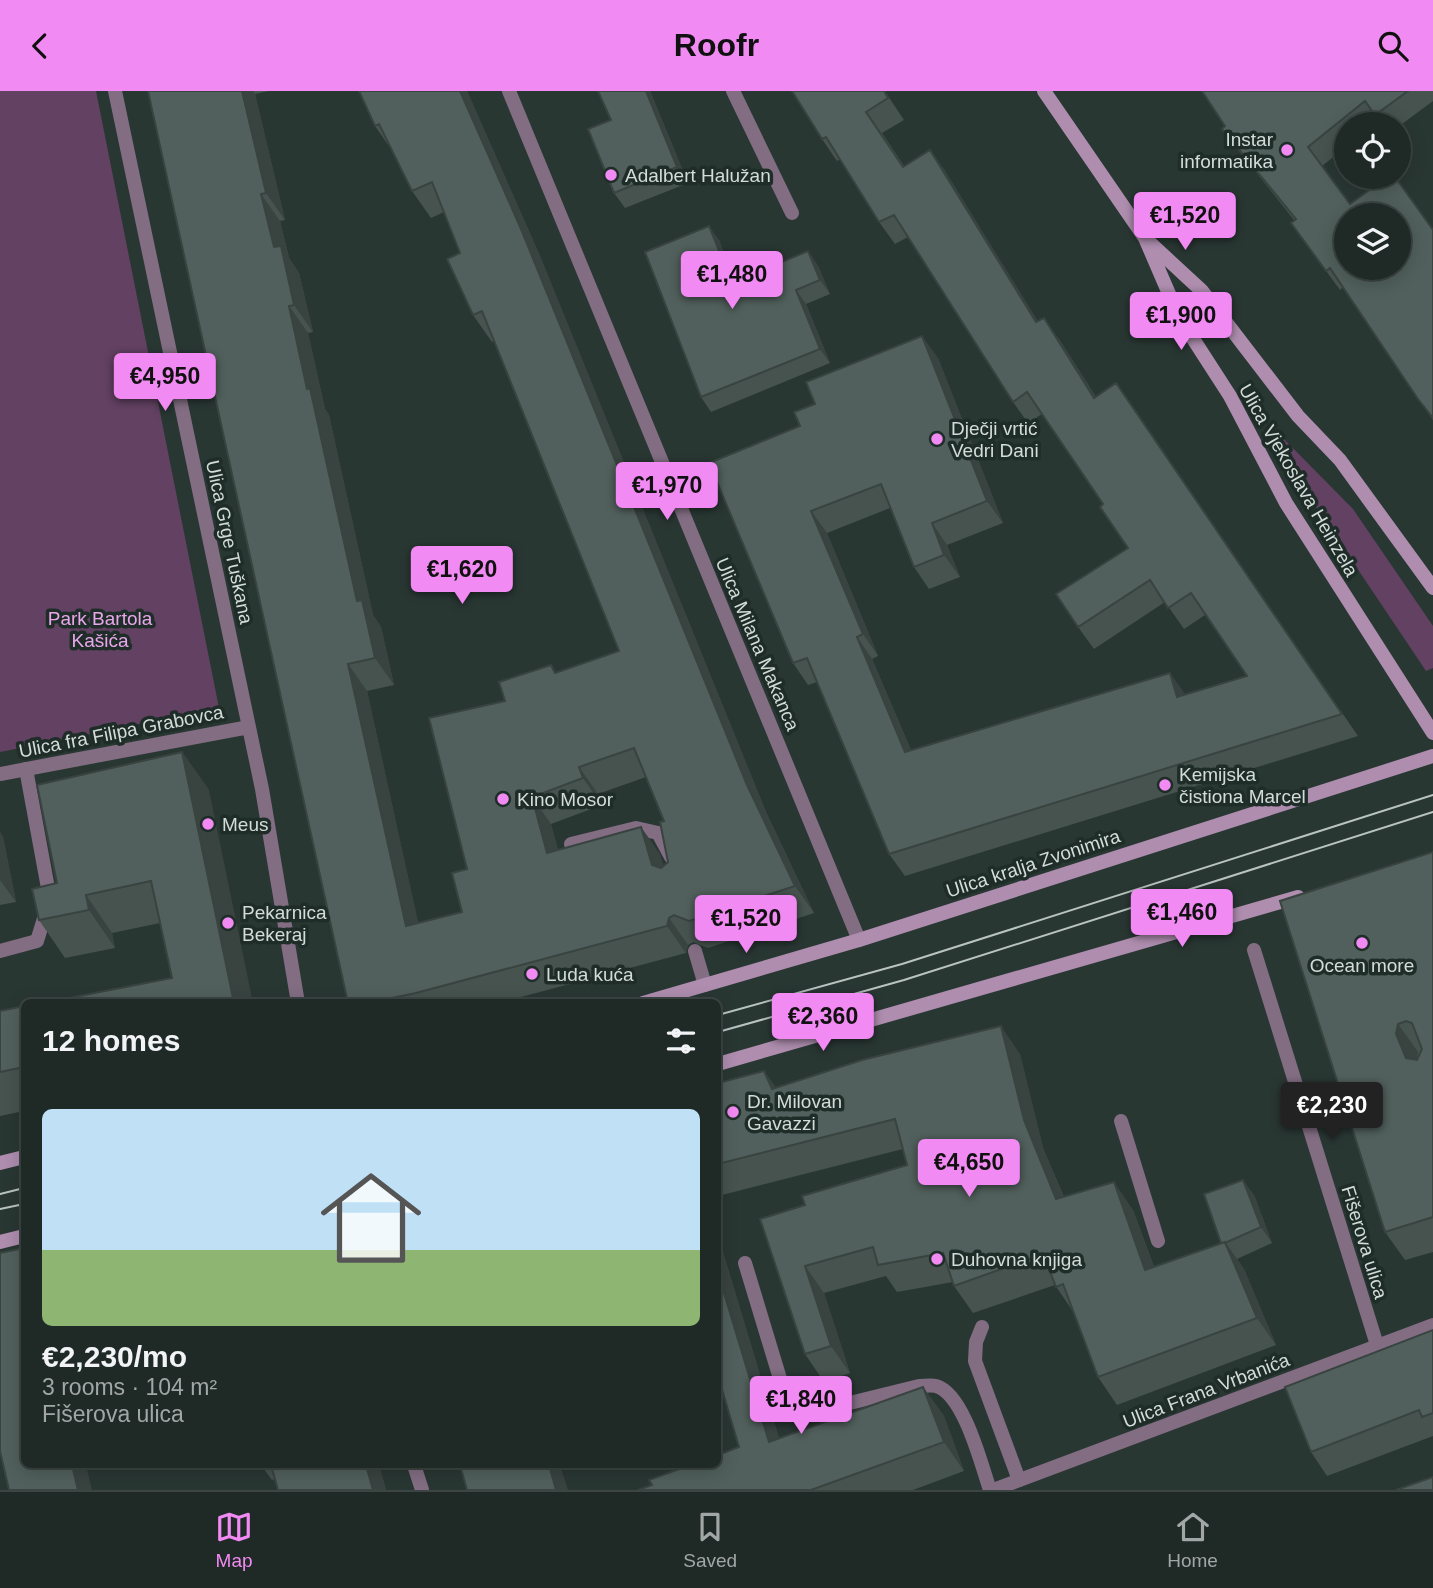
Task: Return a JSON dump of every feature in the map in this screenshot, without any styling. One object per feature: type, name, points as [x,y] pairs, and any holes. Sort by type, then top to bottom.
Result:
[{"type":"main road","name":"Ulica Vjekoslava Heinzela","points":[[1044,91],[1145,238],[1179,317],[1230,396],[1286,503],[1433,733]]},
{"type":"main road","name":"Ulica Vjekoslava Heinzela","points":[[1145,238],[1202,291],[1298,416],[1340,460],[1433,588]]},
{"type":"main road","name":"Ulica kralja Zvonimira","points":[[657,999],[859,940],[1433,756]]},
{"type":"main road","points":[[721,1064],[1308,894]]},
{"type":"main road","points":[[0,1163],[21,1158]]},
{"type":"main road","points":[[0,1242],[21,1237]]},
{"type":"street","name":"Ulica Grge Tuškana","points":[[116,91],[249,727],[297,999]]},
{"type":"street","name":"Ulica Milana Makanca","points":[[509,91],[859,940]]},
{"type":"street","points":[[733,91],[792,213]]},
{"type":"street","name":"Ulica fra Filipa Grabovca","points":[[0,773],[249,727]]},
{"type":"street","points":[[0,951],[37,941],[49,907],[26,769]]},
{"type":"street","points":[[571,844],[636,828],[658,834],[670,852],[676,874]]},
{"type":"street","name":"Fišerova ulica","points":[[1254,950],[1377,1345]]},
{"type":"street","points":[[695,951],[705,985]]},
{"type":"street","points":[[1121,1121],[1158,1241]]},
{"type":"street","points":[[746,1263],[788,1405],[805,1414],[919,1386],[936,1386],[950,1394],[961,1410],[992,1490]]},
{"type":"street","name":"Ulica Frana Vrbanića","points":[[992,1490],[1433,1325]]},
{"type":"street","points":[[982,1327],[976,1342],[975,1361],[1019,1480]]},
{"type":"street","points":[[415,1468],[422,1490]]},
{"type":"green space","name":"Park Bartola Kašića","points":[[0,91],[96,91],[219,708],[0,752]]},
{"type":"green space","points":[[1282,437],[1353,509],[1433,626],[1433,668],[1426,671],[1304,489],[1274,438]]},
{"type":"building","points":[[148,91],[242,91],[266,193],[261,194],[274,247],[281,246],[294,305],[289,306],[307,389],[310,388],[357,601],[362,600],[375,658],[348,664],[406,926],[462,912],[452,873],[467,869],[429,718],[505,701],[499,682],[551,665],[555,673],[619,651],[482,311],[473,315],[447,259],[460,253],[432,182],[412,191],[379,124],[375,126],[359,91],[460,91],[521,229],[747,785],[795,886],[689,921],[674,915],[669,918],[667,926],[387,999],[347,999]],"holes":[[[634,748],[664,821],[660,822],[668,862],[661,868],[652,865],[641,827],[547,853],[532,797],[583,778],[579,767]]]},
{"type":"building","points":[[598,91],[646,91],[677,167],[614,193],[588,129],[611,120]]},
{"type":"building","points":[[792,91],[884,91],[888,98],[866,112],[903,167],[930,150],[1036,322],[1044,318],[1094,398],[1116,383],[1342,714],[889,854],[807,658],[793,663],[709,463],[800,426],[794,412],[815,404],[806,382],[922,336],[987,501],[932,523],[944,555],[914,567],[881,484],[811,511],[863,634],[857,637],[905,752],[1170,673],[1177,697],[1247,676],[1191,593],[1168,608],[1150,580],[1078,627],[1056,594],[1128,548],[1100,507],[1103,504],[1027,392],[1013,402],[894,215],[879,222],[826,137],[822,139]]},
{"type":"building","points":[[1202,91],[1408,91],[1379,112],[1373,112],[1365,101],[1351,112],[1334,112],[1334,126],[1308,147],[1334,182],[1334,189],[1339,189],[1349,203],[1334,203],[1334,274],[1330,268],[1326,271],[1291,223],[1296,219],[1222,129],[1225,126]]},
{"type":"building","points":[[1371,189],[1404,189],[1433,230],[1433,418],[1338,280],[1411,280],[1411,203],[1351,203]]},
{"type":"building","points":[[709,226],[732,283],[808,251],[820,280],[796,290],[820,349],[701,397],[645,252]]},
{"type":"building","points":[[182,752],[233,999],[64,999],[172,978],[151,881],[86,895],[89,910],[39,920],[32,889],[57,883],[37,785]]},
{"type":"building","points":[[1433,852],[1433,1217],[1385,1232],[1280,901]],"holes":[[[1406,1021],[1412,1023],[1422,1049],[1417,1060],[1406,1058],[1396,1034],[1398,1024]]]},
{"type":"building","points":[[21,1007],[21,1068],[0,1072],[0,1011]]},
{"type":"building","points":[[1001,1026],[1024,1120],[1056,1199],[1114,1182],[1145,1270],[1225,1242],[1257,1318],[1098,1377],[1063,1284],[1056,1287],[1043,1254],[954,1286],[943,1253],[878,1265],[873,1247],[805,1266],[831,1346],[805,1354],[760,1219],[805,1205],[802,1196],[907,1165],[895,1119],[721,1163],[721,1082],[764,1071],[772,1089],[862,1060]]},
{"type":"building","points":[[1243,1180],[1261,1227],[1221,1243],[1204,1194]]},
{"type":"building","points":[[21,1249],[21,1468],[73,1468],[78,1490],[9,1490],[0,1451],[0,1253]]},
{"type":"building","points":[[721,1283],[769,1442],[923,1387],[944,1442],[811,1490],[638,1490],[652,1485],[649,1480],[682,1468],[721,1468],[721,1454],[739,1447],[721,1386]]},
{"type":"building","points":[[1433,1330],[1433,1413],[1422,1417],[1419,1410],[1311,1452],[1285,1387]]},
{"type":"building","points":[[272,1468],[367,1468],[373,1490],[278,1490]]},
{"type":"building","points":[[461,1468],[550,1468],[556,1490],[467,1490]]},
{"type":"building","points":[[1433,1477],[1433,1490],[1396,1490]]},
{"type":"tram line","points":[[721,1014],[902,964],[1433,795]]},
{"type":"tram line","points":[[721,1031],[904,980],[1433,812]]},
{"type":"tram line","points":[[0,1194],[21,1189]]},
{"type":"tram line","points":[[0,1209],[21,1205]]},
{"type":"place","name":"Instar informatika","points":[[1287,150]]},
{"type":"place","name":"Adalbert Halužan","points":[[611,175]]},
{"type":"place","name":"Dječji vrtić Vedri Dani","points":[[937,439]]},
{"type":"place","name":"Kemijska čistiona Marcel","points":[[1165,785]]},
{"type":"place","name":"Kino Mosor","points":[[503,799]]},
{"type":"place","name":"Meus","points":[[208,824]]},
{"type":"place","name":"Pekarnica Bekeraj","points":[[228,923]]},
{"type":"place","name":"Ocean more","points":[[1362,943]]},
{"type":"place","name":"Luda kuća","points":[[532,974]]},
{"type":"place","name":"Dr. Milovan Gavazzi","points":[[733,1112]]},
{"type":"place","name":"Duhovna knjiga","points":[[937,1259]]}]
